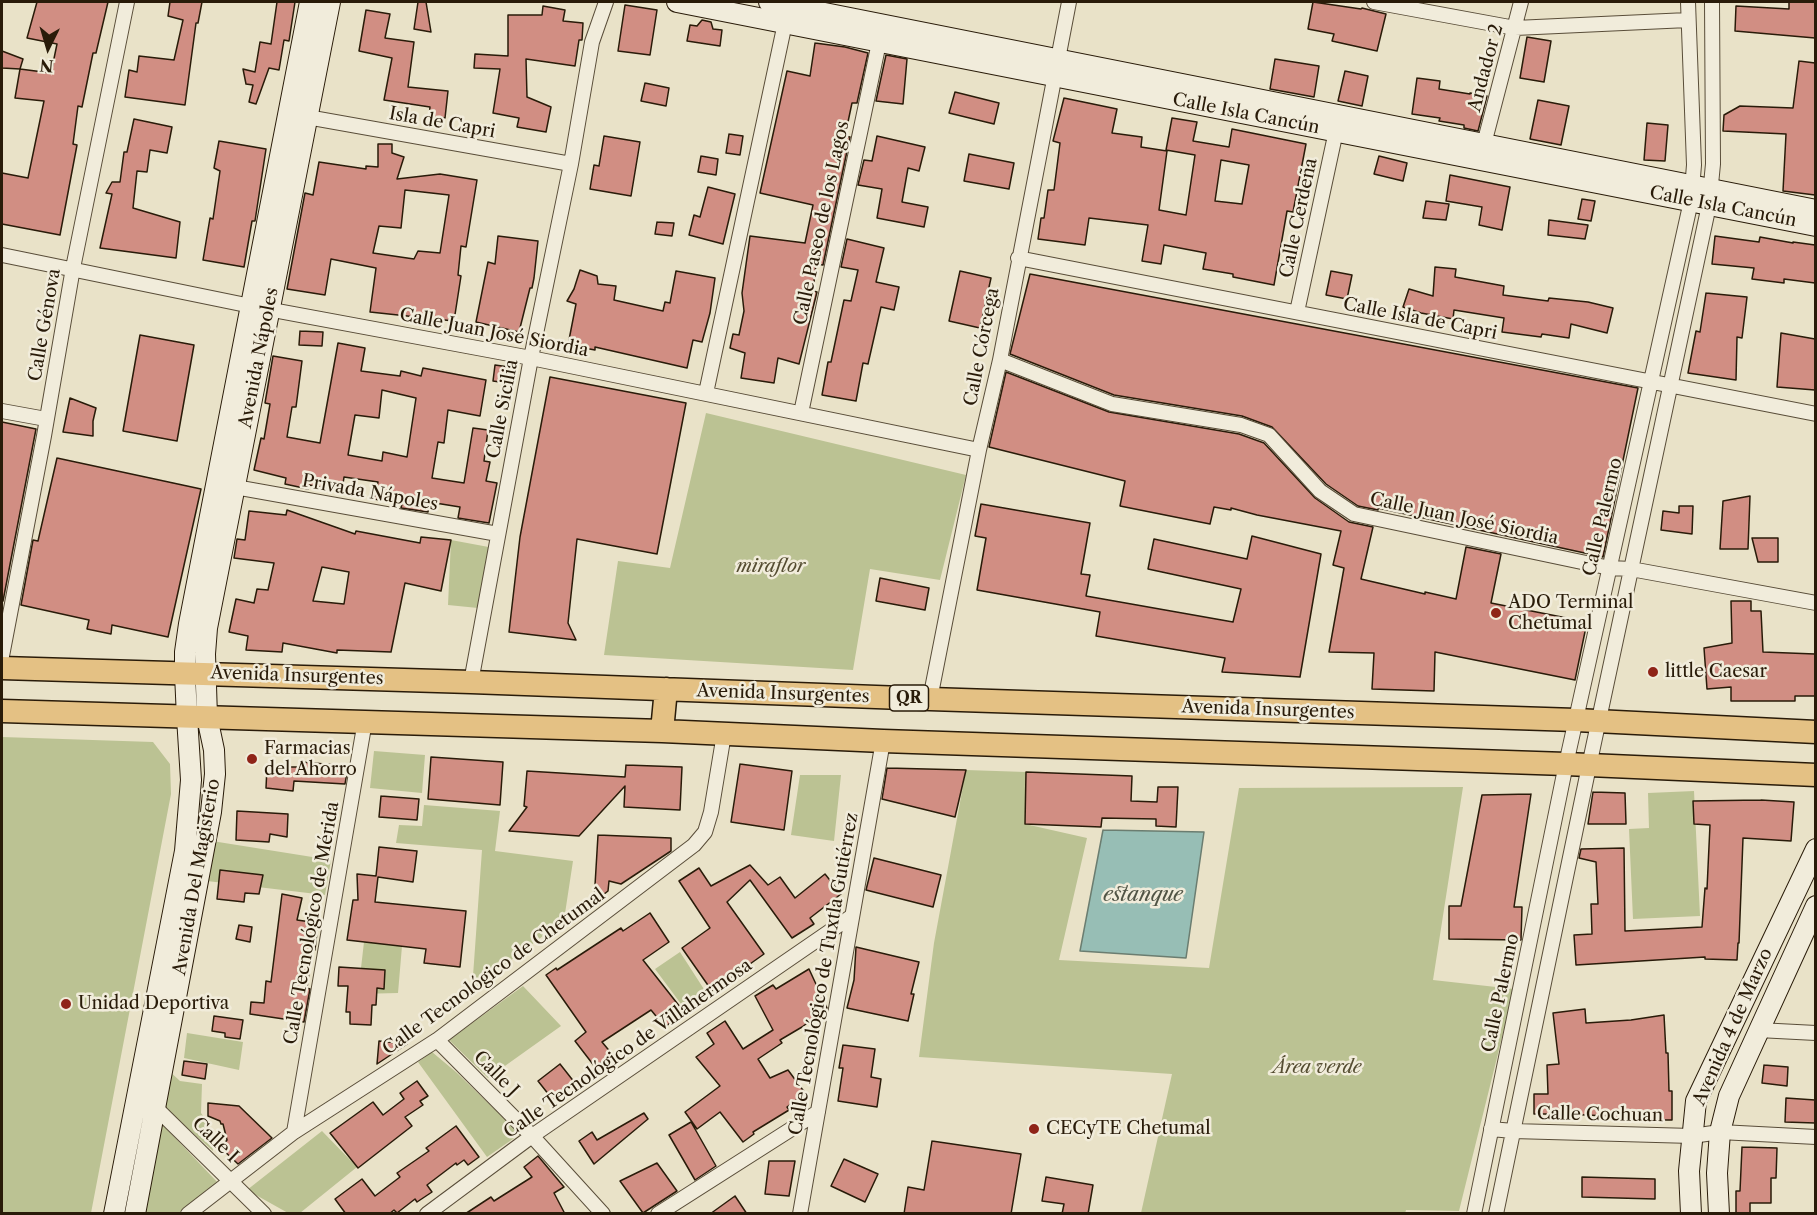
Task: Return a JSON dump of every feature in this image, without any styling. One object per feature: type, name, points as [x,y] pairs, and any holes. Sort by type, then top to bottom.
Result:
[{"type":"main road","name":"Avenida Insurgentes","points":[[2,668],[471,681],[1587,721],[1815,732]]},
{"type":"main road","points":[[662,731],[666,689]]},
{"type":"main road","points":[[2,711],[662,731],[1815,775]]},
{"type":"street","name":"Calle Génova","points":[[2,656],[73,268],[127,2]]},
{"type":"street","name":"Avenida Nápoles","points":[[195,674],[185,652],[189,624],[230,463],[260,308],[310,2]]},
{"type":"street","name":"Avenida Nápoles","points":[[260,308],[307,117],[330,2]]},
{"type":"street","name":"Calle Sicilia","points":[[471,681],[531,358],[571,164],[592,42],[605,2]]},
{"type":"street","name":"Calle Isla Cancún","points":[[677,2],[784,23],[881,33]]},
{"type":"street","name":"Calle Isla Cancún","points":[[769,2],[881,33],[1701,195],[1815,210]]},
{"type":"street","name":"Calle Córcega","points":[[930,699],[979,450],[1000,360],[1069,2]]},
{"type":"street","points":[[1374,2],[1515,28],[1688,20]]},
{"type":"street","name":"Andador 2","points":[[1484,144],[1521,2]]},
{"type":"street","name":"Calle Palermo","points":[[1474,1214],[1566,764],[1587,721],[1631,568],[1670,386],[1701,195],[1694,165],[1688,2]]},
{"type":"street","name":"Calle Palermo","points":[[1496,1214],[1589,766],[1587,721],[1610,568],[1651,383],[1701,195],[1713,164],[1712,2]]},
{"type":"street","points":[[706,393],[784,23]]},
{"type":"street","name":"Calle Paseo de los Lagos","points":[[801,412],[881,33]]},
{"type":"street","name":"Isla de Capri","points":[[307,117],[571,164]]},
{"type":"street","name":"Calle Isla Cancún","points":[[1340,124],[1484,144],[1701,195],[1815,226]]},
{"type":"street","name":"Calle Cerdeña","points":[[1297,312],[1340,124]]},
{"type":"street","name":"Calle Juan José Siordia","points":[[2,255],[260,308],[531,358],[979,450]]},
{"type":"street","name":"Calle Isla de Capri","points":[[1018,258],[1815,414]]},
{"type":"street","name":"Calle Juan José Siordia","points":[[1000,360],[1112,404],[1241,425],[1269,435],[1320,491],[1354,514],[1610,568],[1631,568],[1815,603]]},
{"type":"street","points":[[2,411],[46,418]]},
{"type":"street","name":"Avenida Nápoles","points":[[197,717],[195,674],[207,628],[235,487],[230,463]]},
{"type":"street","name":"Privada Nápoles","points":[[235,487],[498,534]]},
{"type":"street","name":"Avenida Del Magisterio","points":[[114,1214],[185,851],[197,717]]},
{"type":"street","name":"Avenida Del Magisterio","points":[[135,1214],[211,812],[215,774],[214,750],[197,717]]},
{"type":"street","name":"Calle Tecnológico de Mérida","points":[[294,1132],[366,721]]},
{"type":"street","name":"Calle Tecnológico de Chetumal","points":[[188,1214],[294,1132],[437,1040],[694,845],[705,832],[708,822],[724,734]]},
{"type":"street","name":"Calle Tecnológico de Tuxtla Gutiérrez","points":[[800,1214],[883,741]]},
{"type":"street","name":"Avenida 4 de Marzo","points":[[1691,1214],[1689,1171],[1696,1101],[1815,849]]},
{"type":"street","name":"Avenida 4 de Marzo","points":[[1719,1214],[1717,1173],[1720,1132],[1729,1096],[1815,906]]},
{"type":"street","name":"Calle Tecnológico de Villahermosa","points":[[427,1214],[532,1136],[852,916]]},
{"type":"street","points":[[1758,1030],[1815,1033]]},
{"type":"street","name":"Calle J","points":[[437,1040],[532,1136],[603,1214]]},
{"type":"street","name":"Calle I","points":[[136,1101],[155,1107],[264,1214]]},
{"type":"street","points":[[658,1214],[818,1112]]},
{"type":"street","name":"Calle Cochuan","points":[[1491,1129],[1692,1136],[1720,1132],[1815,1137]]},
{"type":"green space","name":"miraflor","points":[[706,413],[966,475],[940,580],[870,569],[853,670],[604,655],[618,561],[670,568]]},
{"type":"green space","points":[[451,540],[494,548],[478,608],[448,605]]},
{"type":"green space","name":"Unidad Deportiva","points":[[2,737],[153,742],[170,764],[171,794],[91,1213],[2,1213]]},
{"type":"green space","points":[[374,751],[425,755],[422,793],[370,788]]},
{"type":"green space","name":"Área verde","points":[[966,770],[1026,772],[1025,824],[1087,838],[1059,960],[1209,968],[1239,788],[1463,787],[1433,980],[1514,989],[1459,1211],[1406,1210],[1405,1214],[1141,1213],[1172,1074],[919,1057],[934,943]]},
{"type":"green space","points":[[800,775],[841,775],[834,841],[791,835]]},
{"type":"green space","points":[[1694,791],[1700,916],[1633,919],[1629,829],[1649,828],[1648,793]]},
{"type":"green space","points":[[424,805],[500,811],[495,851],[573,861],[564,920],[472,990],[482,850],[396,843],[399,825],[422,826]]},
{"type":"green space","points":[[212,841],[331,860],[325,895],[207,881]]},
{"type":"green space","points":[[364,942],[402,946],[398,993],[358,994]]},
{"type":"green space","points":[[680,952],[709,997],[687,1012],[655,969]]},
{"type":"green space","points":[[523,986],[561,1026],[488,1078],[449,1040]]},
{"type":"green space","points":[[187,1033],[243,1042],[239,1070],[184,1058]]},
{"type":"green space","points":[[432,1052],[520,1134],[487,1157],[418,1062]]},
{"type":"green space","points":[[168,1070],[180,1081],[202,1084],[201,1113],[210,1125],[213,1151],[165,1108]]},
{"type":"green space","points":[[160,1122],[221,1186],[183,1213],[142,1214]]},
{"type":"green space","points":[[322,1131],[357,1167],[300,1213],[288,1213],[247,1190]]},
{"type":"water","name":"estanque","points":[[1103,830],[1204,832],[1186,958],[1080,951]]},
{"type":"building","points":[[37,2],[108,2],[96,53],[93,53],[82,107],[78,106],[73,144],[77,145],[60,235],[2,224],[2,173],[28,178],[44,101],[15,98],[20,69],[51,73],[57,44],[27,38]]},
{"type":"building","points":[[170,2],[202,2],[198,23],[196,23],[185,105],[125,97],[129,70],[137,72],[139,56],[174,60],[183,20],[168,16]]},
{"type":"building","points":[[277,2],[295,2],[289,41],[284,40],[279,70],[269,68],[256,104],[249,102],[253,85],[246,84],[243,69],[255,72],[260,42],[271,44]]},
{"type":"building","points":[[418,2],[426,2],[431,32],[414,29]]},
{"type":"building","points":[[1313,2],[1362,8],[1386,14],[1377,51],[1332,41],[1334,34],[1308,29]]},
{"type":"building","points":[[1789,2],[1815,2],[1815,38],[1735,31],[1736,6],[1789,9]]},
{"type":"building","points":[[625,5],[657,10],[650,55],[618,51]]},
{"type":"building","points":[[543,6],[565,10],[563,21],[583,23],[582,40],[579,40],[575,66],[526,59],[527,97],[551,107],[546,132],[517,127],[519,118],[493,113],[500,69],[474,68],[475,54],[508,56],[508,15],[542,15]]},
{"type":"building","points":[[366,10],[390,14],[385,38],[414,42],[408,87],[448,91],[445,118],[429,116],[430,107],[384,100],[392,58],[359,51]]},
{"type":"building","points":[[702,20],[711,22],[713,29],[722,30],[720,46],[687,41],[690,25],[697,26]]},
{"type":"building","points":[[1527,37],[1551,41],[1544,82],[1520,78]]},
{"type":"building","points":[[815,43],[868,53],[857,103],[852,103],[845,136],[850,137],[823,265],[816,264],[813,291],[817,292],[799,364],[778,358],[774,383],[741,378],[745,353],[730,348],[733,334],[739,335],[744,311],[742,293],[750,236],[805,243],[813,205],[760,193],[787,71],[810,76]]},
{"type":"building","points":[[2,51],[23,59],[20,69],[2,68]]},
{"type":"building","points":[[886,55],[907,59],[903,104],[876,101]]},
{"type":"building","points":[[1275,59],[1319,66],[1314,97],[1270,89]]},
{"type":"building","points":[[1799,61],[1815,63],[1815,195],[1783,191],[1786,134],[1723,131],[1724,115],[1740,106],[1793,108]]},
{"type":"building","points":[[1345,71],[1368,76],[1362,106],[1338,101]]},
{"type":"building","points":[[1417,78],[1440,81],[1439,89],[1487,96],[1478,131],[1464,128],[1464,125],[1439,121],[1440,118],[1412,114]]},
{"type":"building","points":[[645,83],[669,88],[666,106],[641,101]]},
{"type":"building","points":[[955,92],[999,103],[994,124],[949,113]]},
{"type":"building","points":[[1064,98],[1117,109],[1112,133],[1142,137],[1141,147],[1167,151],[1159,210],[1186,215],[1195,155],[1166,150],[1172,118],[1197,122],[1193,141],[1229,147],[1232,129],[1306,144],[1293,212],[1287,211],[1274,285],[1203,269],[1206,253],[1164,245],[1161,264],[1142,261],[1148,225],[1089,218],[1085,245],[1038,239],[1048,190],[1054,190],[1060,143],[1053,141]],"holes":[[[1221,160],[1249,165],[1242,204],[1215,201]]]},
{"type":"building","points":[[1538,100],[1569,106],[1561,145],[1530,139]]},
{"type":"building","points":[[134,119],[172,127],[167,153],[150,150],[147,172],[137,171],[133,208],[180,222],[176,258],[100,248],[112,194],[106,193],[112,182],[120,182],[124,152],[127,152]]},
{"type":"building","points":[[1647,123],[1668,125],[1665,161],[1644,160]]},
{"type":"building","points":[[729,134],[743,136],[740,155],[726,153]]},
{"type":"building","points":[[604,136],[640,142],[631,196],[590,189],[594,165],[599,166]]},
{"type":"building","points":[[877,136],[925,147],[919,171],[908,168],[902,202],[928,207],[924,227],[877,218],[882,189],[858,185],[864,160],[872,161]]},
{"type":"building","points":[[219,141],[266,149],[255,221],[252,221],[244,267],[203,260],[210,218],[213,219],[220,171],[214,168]]},
{"type":"building","points":[[378,144],[392,144],[392,153],[404,157],[397,179],[440,174],[477,180],[466,247],[461,246],[458,275],[461,276],[454,321],[370,312],[376,268],[331,259],[325,295],[287,289],[305,193],[313,195],[319,162],[366,169],[366,166],[378,167]],"holes":[[[405,190],[449,195],[440,253],[418,251],[414,259],[373,253],[379,226],[401,228]]]},
{"type":"building","points":[[969,154],[1014,163],[1009,189],[964,181]]},
{"type":"building","points":[[701,156],[718,159],[716,175],[698,172]]},
{"type":"building","points":[[1379,156],[1407,163],[1403,181],[1374,174]]},
{"type":"building","points":[[1450,175],[1510,187],[1502,230],[1479,225],[1482,207],[1446,201]]},
{"type":"building","points":[[708,187],[735,194],[723,244],[689,235],[694,215],[700,217]]},
{"type":"building","points":[[1582,199],[1595,201],[1591,221],[1578,219]]},
{"type":"building","points":[[1426,201],[1449,204],[1446,220],[1423,218]]},
{"type":"building","points":[[1549,220],[1588,225],[1585,239],[1548,235]]},
{"type":"building","points":[[657,222],[674,223],[672,236],[655,234]]},
{"type":"building","points":[[498,236],[538,241],[532,288],[530,288],[519,332],[476,322],[488,262],[495,264]]},
{"type":"building","points":[[1715,236],[1759,242],[1760,237],[1815,245],[1815,283],[1784,279],[1784,283],[1752,279],[1754,268],[1712,264]]},
{"type":"building","points":[[847,239],[884,248],[876,282],[899,287],[894,310],[881,307],[868,364],[863,363],[856,401],[822,395],[844,300],[851,301],[858,270],[841,267]]},
{"type":"building","points":[[1435,267],[1456,269],[1455,277],[1504,286],[1503,295],[1548,301],[1549,298],[1588,302],[1613,308],[1607,333],[1571,324],[1569,338],[1542,334],[1541,337],[1502,332],[1504,318],[1454,310],[1453,319],[1403,307],[1409,289],[1433,296]]},
{"type":"building","points":[[580,270],[597,276],[598,284],[616,286],[614,300],[663,311],[665,302],[670,303],[676,271],[715,278],[710,313],[702,342],[693,340],[687,368],[595,347],[595,350],[568,345],[576,304],[567,301],[574,289]]},
{"type":"building","points":[[960,271],[991,278],[980,328],[949,321]]},
{"type":"building","points":[[1331,271],[1352,275],[1347,299],[1326,295]]},
{"type":"building","points":[[1030,274],[1638,388],[1603,557],[1378,508],[1378,510],[1358,506],[1326,484],[1272,427],[1242,416],[1114,395],[1010,354]]},
{"type":"building","points":[[1706,293],[1747,297],[1742,338],[1737,337],[1736,380],[1688,373],[1696,331],[1700,332]]},
{"type":"building","points":[[300,331],[323,332],[322,346],[299,345]]},
{"type":"building","points":[[1781,333],[1815,339],[1815,390],[1777,387]]},
{"type":"building","points":[[140,335],[194,345],[177,441],[123,431]]},
{"type":"building","points":[[338,343],[365,348],[361,371],[400,376],[401,371],[421,376],[423,368],[486,380],[480,416],[448,410],[444,443],[438,442],[432,478],[464,483],[473,428],[488,430],[484,461],[490,462],[486,481],[497,483],[489,523],[458,518],[460,507],[429,502],[428,512],[401,508],[402,504],[374,499],[378,482],[344,477],[342,491],[309,485],[308,489],[285,484],[286,478],[254,470],[261,438],[264,439],[270,404],[265,403],[273,356],[302,361],[296,407],[292,407],[287,437],[320,443]],"holes":[[[382,390],[416,398],[407,457],[383,452],[382,461],[348,455],[355,415],[379,418]]]},
{"type":"building","points":[[495,365],[516,368],[513,384],[493,381]]},
{"type":"building","points":[[1006,372],[1109,412],[1239,434],[1264,443],[1315,498],[1349,522],[1373,527],[1361,579],[1456,599],[1466,547],[1501,554],[1491,603],[1587,622],[1575,680],[1435,652],[1434,691],[1372,689],[1374,653],[1329,652],[1344,568],[1333,565],[1341,531],[1231,508],[1231,510],[1214,507],[1210,524],[1120,506],[1125,481],[989,447]]},
{"type":"building","points":[[550,377],[686,403],[657,554],[577,539],[568,623],[576,640],[509,632],[520,537]]},
{"type":"building","points":[[70,398],[96,408],[93,436],[63,432]]},
{"type":"building","points":[[2,422],[36,429],[3,601],[2,601]]},
{"type":"building","points":[[57,458],[201,489],[168,637],[112,625],[111,634],[87,629],[89,620],[21,605],[33,540],[38,541]]},
{"type":"building","points":[[1750,496],[1748,549],[1720,549],[1723,501]]},
{"type":"building","points":[[981,504],[1090,523],[1081,574],[1090,575],[1086,596],[1233,622],[1241,589],[1148,569],[1154,539],[1247,559],[1252,536],[1321,554],[1300,677],[1222,672],[1225,658],[1096,636],[1100,612],[977,590],[986,538],[975,536]]},
{"type":"building","points":[[1679,506],[1693,506],[1692,534],[1661,530],[1663,511],[1679,513]]},
{"type":"building","points":[[287,510],[355,534],[356,531],[420,543],[421,537],[451,540],[441,591],[405,583],[391,652],[337,650],[337,653],[283,643],[282,652],[246,650],[248,636],[229,632],[236,599],[254,603],[257,589],[268,590],[274,563],[234,558],[237,539],[245,540],[249,511],[286,515]],"holes":[[[322,567],[349,572],[344,604],[313,601]]]},
{"type":"building","points":[[1752,538],[1778,538],[1778,562],[1758,562]]},
{"type":"building","points":[[880,578],[929,588],[925,610],[876,601]]},
{"type":"building","points":[[1731,601],[1751,601],[1751,611],[1761,611],[1763,652],[1815,654],[1815,696],[1795,696],[1795,701],[1731,701],[1731,687],[1707,689],[1704,648],[1732,643]]},
{"type":"building","points":[[431,757],[503,762],[500,805],[428,799]]},
{"type":"building","points":[[302,762],[348,766],[345,784],[294,781],[293,791],[266,788],[267,767],[301,767]]},
{"type":"building","points":[[740,764],[792,771],[784,830],[731,822]]},
{"type":"building","points":[[626,765],[682,767],[680,810],[624,807],[625,786],[579,836],[509,831],[527,807],[524,806],[527,771],[625,777]]},
{"type":"building","points":[[887,768],[966,770],[955,817],[882,799]]},
{"type":"building","points":[[1026,772],[1132,776],[1131,801],[1157,802],[1158,787],[1178,787],[1176,827],[1156,826],[1156,819],[1102,818],[1101,827],[1025,824]]},
{"type":"building","points":[[1593,792],[1625,793],[1626,824],[1588,824]]},
{"type":"building","points":[[1531,794],[1514,907],[1522,907],[1521,940],[1449,939],[1449,906],[1461,906],[1482,795]]},
{"type":"building","points":[[381,796],[419,799],[417,820],[379,817]]},
{"type":"building","points":[[1693,801],[1794,802],[1791,841],[1743,838],[1737,960],[1705,959],[1705,957],[1576,965],[1574,935],[1592,934],[1591,904],[1598,904],[1596,862],[1579,858],[1581,849],[1624,848],[1625,931],[1702,927],[1705,888],[1707,889],[1710,825],[1694,824]]},
{"type":"building","points":[[237,811],[288,814],[287,837],[270,834],[269,842],[236,840]]},
{"type":"building","points":[[598,835],[671,838],[671,851],[621,884],[609,881],[608,891],[594,902]]},
{"type":"building","points":[[379,847],[417,851],[413,882],[378,877],[375,902],[466,911],[460,967],[424,963],[426,949],[347,940],[353,900],[358,900],[357,874],[376,876]]},
{"type":"building","points":[[874,858],[941,875],[933,907],[866,890]]},
{"type":"building","points":[[750,865],[768,885],[780,877],[795,898],[825,874],[841,894],[810,918],[814,924],[792,938],[750,880],[727,902],[764,954],[712,991],[682,948],[710,928],[679,881],[699,868],[711,886]]},
{"type":"building","points":[[220,870],[263,875],[259,894],[245,893],[244,902],[217,899]]},
{"type":"building","points":[[282,894],[302,898],[297,920],[318,923],[315,950],[312,949],[307,988],[310,989],[304,1022],[250,1014],[251,1002],[264,1003],[266,981],[271,982]]},
{"type":"building","points":[[650,913],[669,942],[643,960],[684,1012],[665,1027],[651,1010],[602,1042],[612,1054],[595,1067],[575,1041],[586,1032],[546,975],[621,928],[623,931]]},
{"type":"building","points":[[239,925],[252,927],[250,942],[236,939]]},
{"type":"building","points":[[856,947],[919,962],[911,994],[914,994],[908,1021],[847,1008],[854,980]]},
{"type":"building","points":[[339,967],[385,970],[384,989],[377,988],[376,1005],[372,1005],[371,1025],[350,1024],[350,1012],[346,1012],[348,986],[338,986]]},
{"type":"building","points":[[809,969],[827,1008],[780,1040],[782,1043],[758,1059],[770,1078],[788,1070],[805,1093],[787,1107],[789,1110],[753,1132],[754,1134],[743,1142],[720,1112],[697,1129],[685,1112],[720,1086],[696,1057],[714,1044],[707,1033],[725,1021],[743,1049],[773,1030],[755,996],[773,985],[776,989]]},
{"type":"building","points":[[1585,1009],[1586,1023],[1664,1015],[1669,1091],[1672,1091],[1672,1120],[1659,1120],[1659,1117],[1608,1119],[1608,1116],[1534,1114],[1534,1094],[1548,1094],[1547,1065],[1559,1064],[1553,1013]]},
{"type":"building","points":[[214,1016],[243,1020],[240,1039],[225,1037],[225,1033],[212,1031]]},
{"type":"building","points":[[379,1041],[407,1044],[377,1064]]},
{"type":"building","points":[[843,1045],[875,1049],[871,1077],[881,1079],[877,1107],[838,1101],[843,1068],[839,1068]]},
{"type":"building","points":[[184,1061],[207,1064],[205,1079],[182,1075]]},
{"type":"building","points":[[560,1064],[575,1083],[553,1100],[538,1081]]},
{"type":"building","points":[[1764,1065],[1788,1067],[1787,1086],[1762,1083]]},
{"type":"building","points":[[417,1081],[428,1096],[420,1101],[423,1105],[405,1117],[412,1126],[358,1168],[330,1133],[373,1102],[383,1115],[404,1099],[400,1093]]},
{"type":"building","points":[[1786,1098],[1815,1100],[1815,1123],[1785,1122]]},
{"type":"building","points":[[208,1103],[239,1106],[272,1138],[238,1164],[221,1148],[227,1140],[223,1124],[208,1116]]},
{"type":"building","points":[[644,1113],[648,1119],[594,1164],[579,1141],[592,1132],[597,1140]]},
{"type":"building","points":[[691,1122],[716,1166],[695,1180],[669,1135]]},
{"type":"building","points":[[456,1126],[479,1157],[468,1165],[464,1160],[457,1165],[456,1163],[427,1185],[432,1192],[417,1202],[415,1199],[397,1213],[394,1210],[389,1214],[346,1214],[335,1199],[362,1179],[375,1196],[400,1177],[397,1173],[429,1151],[426,1148]]},
{"type":"building","points":[[932,1141],[1021,1154],[1011,1214],[904,1214],[908,1187],[924,1190]]},
{"type":"building","points":[[1742,1147],[1777,1148],[1776,1178],[1771,1178],[1771,1203],[1750,1203],[1750,1214],[1736,1214],[1736,1191],[1740,1191]]},
{"type":"building","points":[[538,1156],[564,1187],[554,1193],[565,1214],[465,1214],[491,1197],[494,1201],[532,1177],[524,1167]]},
{"type":"building","points":[[844,1159],[878,1174],[865,1202],[831,1186]]},
{"type":"building","points":[[769,1161],[795,1161],[789,1196],[765,1194]]},
{"type":"building","points":[[657,1163],[677,1191],[643,1213],[620,1181]]},
{"type":"building","points":[[1046,1177],[1093,1185],[1088,1214],[1062,1214],[1064,1204],[1042,1201]]},
{"type":"building","points":[[1582,1177],[1655,1179],[1655,1199],[1582,1197]]},
{"type":"building","points":[[735,1196],[747,1214],[710,1214]]},
{"type":"place","name":"ADO Terminal Chetumal","points":[[1496,613]]},
{"type":"place","name":"little Caesar","points":[[1653,672]]},
{"type":"place","name":"Farmacias del Ahorro","points":[[252,759]]},
{"type":"place","name":"Unidad Deportiva","points":[[66,1004]]},
{"type":"place","name":"CECyTE Chetumal","points":[[1034,1129]]}]
